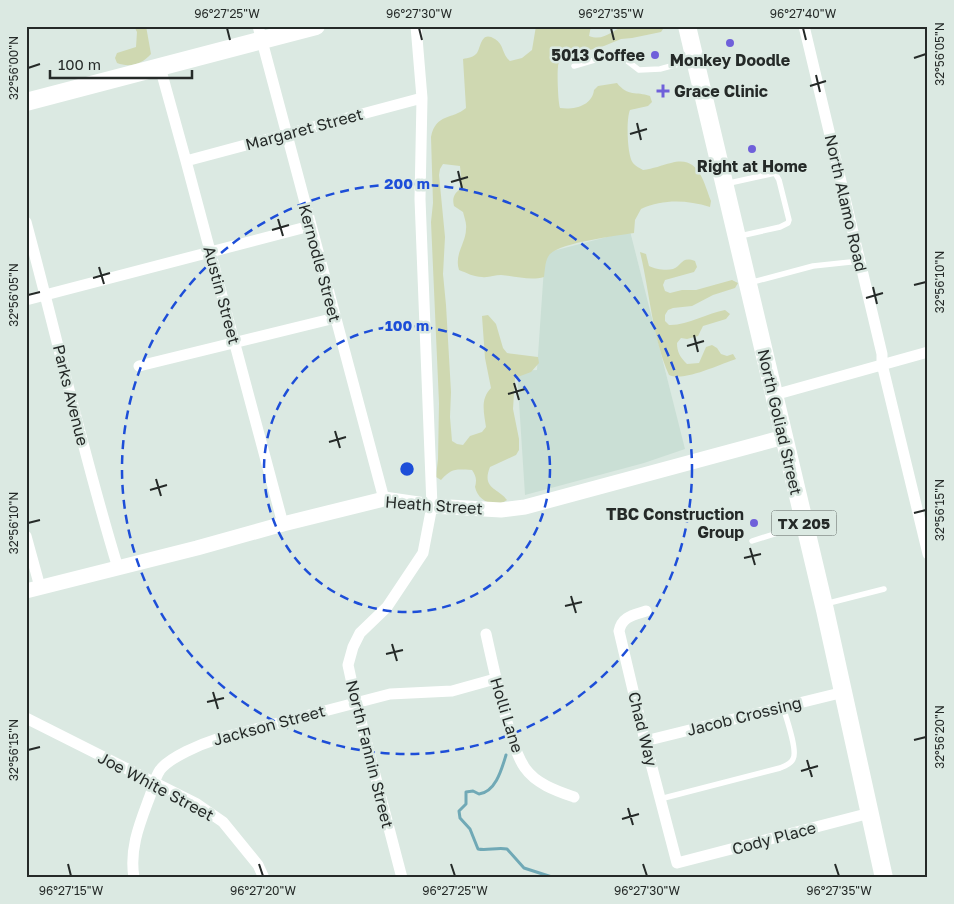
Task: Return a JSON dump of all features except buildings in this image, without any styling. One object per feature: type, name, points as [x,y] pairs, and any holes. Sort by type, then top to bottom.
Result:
[{"type":"main road","points":[[26,102],[160,67],[260,34],[316,26]]},
{"type":"main road","name":"North Goliad Street","points":[[687,26],[824,604],[884,878]]},
{"type":"street","name":"North Fannin Street","points":[[402,878],[348,665],[353,647],[360,633],[387,607],[423,553],[432,506],[420,199],[422,98],[416,26]]},
{"type":"street","name":"North Alamo Road","points":[[804,26],[928,554]]},
{"type":"street","name":"Kernodle Street","points":[[260,34],[384,499]]},
{"type":"street","name":"Austin Street","points":[[160,67],[283,524]]},
{"type":"street","name":"Margaret Street","points":[[186,161],[422,98]]},
{"type":"street","name":"Parks Avenue","points":[[26,222],[96,496],[118,568]]},
{"type":"street","points":[[26,300],[310,226]]},
{"type":"street","points":[[139,366],[335,318]]},
{"type":"street","points":[[774,395],[928,352]]},
{"type":"street","name":"Heath Street","points":[[33,589],[384,499],[432,506],[501,510],[524,507],[784,436]]},
{"type":"street","points":[[26,536],[33,589]]},
{"type":"street","name":"Chad Way","points":[[646,611],[622,621],[619,631],[645,741],[678,863]]},
{"type":"street","name":"Holli Lane","points":[[486,634],[496,680],[516,752],[525,769],[537,780],[552,789],[574,797]]},
{"type":"street","name":"Jackson Street","points":[[134,878],[132,866],[136,833],[154,784],[160,770],[182,753],[198,745],[390,694],[452,691],[496,680]]},
{"type":"street","name":"Jacob Crossing","points":[[645,741],[844,692]]},
{"type":"street","name":"Joe White Street","points":[[26,718],[197,804],[217,816],[254,860],[264,878]]},
{"type":"street","name":"Cody Place","points":[[678,863],[870,813]]},
{"type":"lane","points":[[574,66],[608,56],[626,60],[639,70],[660,69],[695,59]]},
{"type":"lane","points":[[723,184],[775,173],[779,180],[789,220],[788,223],[780,227],[736,237]]},
{"type":"lane","points":[[747,283],[813,266],[860,261]]},
{"type":"lane","points":[[752,541],[805,525]]},
{"type":"lane","points":[[824,604],[884,589]]},
{"type":"lane","points":[[660,799],[790,764],[793,760],[794,752],[784,706]]},
{"type":"shaded area","points":[[630,231],[685,449],[644,463],[525,495],[517,371],[537,370],[545,253]]},
{"type":"green space","points":[[134,26],[146,26],[151,54],[136,64],[117,63],[115,58],[117,53],[136,47],[137,32]]},
{"type":"green space","points":[[536,26],[591,26],[589,36],[600,37],[626,26],[665,26],[661,32],[621,39],[562,59],[558,70],[560,108],[582,106],[590,100],[598,86],[617,83],[629,92],[650,96],[652,102],[648,106],[630,110],[628,146],[633,163],[643,170],[671,163],[688,163],[694,166],[702,178],[711,201],[710,207],[692,203],[667,202],[641,209],[635,220],[634,233],[590,240],[557,250],[550,254],[547,259],[544,277],[528,278],[501,275],[479,277],[459,270],[458,259],[465,234],[466,222],[463,212],[454,206],[453,201],[454,196],[460,189],[460,166],[443,164],[439,175],[445,237],[443,274],[451,392],[450,417],[452,441],[463,445],[470,436],[482,432],[486,427],[484,401],[491,388],[485,358],[482,316],[488,315],[496,324],[503,348],[507,353],[538,357],[539,363],[531,372],[515,378],[513,409],[519,439],[519,450],[516,455],[490,467],[488,474],[489,484],[507,500],[502,503],[492,504],[479,496],[475,487],[476,478],[472,470],[454,470],[441,480],[436,477],[439,403],[431,222],[433,203],[431,137],[433,129],[441,120],[466,108],[463,59],[476,54],[482,40],[487,37],[498,41],[510,61],[522,58],[532,50]]},
{"type":"green space","points":[[640,252],[646,254],[649,266],[654,268],[673,269],[685,260],[695,261],[697,267],[694,272],[665,280],[663,285],[665,291],[670,293],[682,290],[696,290],[732,280],[738,283],[735,288],[713,295],[692,306],[668,310],[665,315],[665,321],[669,325],[676,325],[725,310],[730,314],[726,319],[703,326],[698,336],[687,339],[681,338],[677,343],[678,349],[681,357],[687,364],[699,363],[706,347],[712,345],[721,354],[727,356],[733,354],[736,359],[702,372],[676,377],[669,375],[655,330]]},
{"type":"waterway","points":[[506,755],[497,779],[490,789],[479,794],[473,791],[466,792],[466,804],[459,811],[460,818],[470,829],[478,849],[507,849],[524,868],[555,878]]},
{"type":"place","name":"Monkey Doodle","points":[[730,43]]},
{"type":"place","name":"5013 Coffee","points":[[655,55]]},
{"type":"place","name":"Grace Clinic","points":[[663,91]]},
{"type":"place","name":"Right at Home","points":[[752,149]]},
{"type":"place","name":"TBC Construction Group","points":[[754,523]]}]
